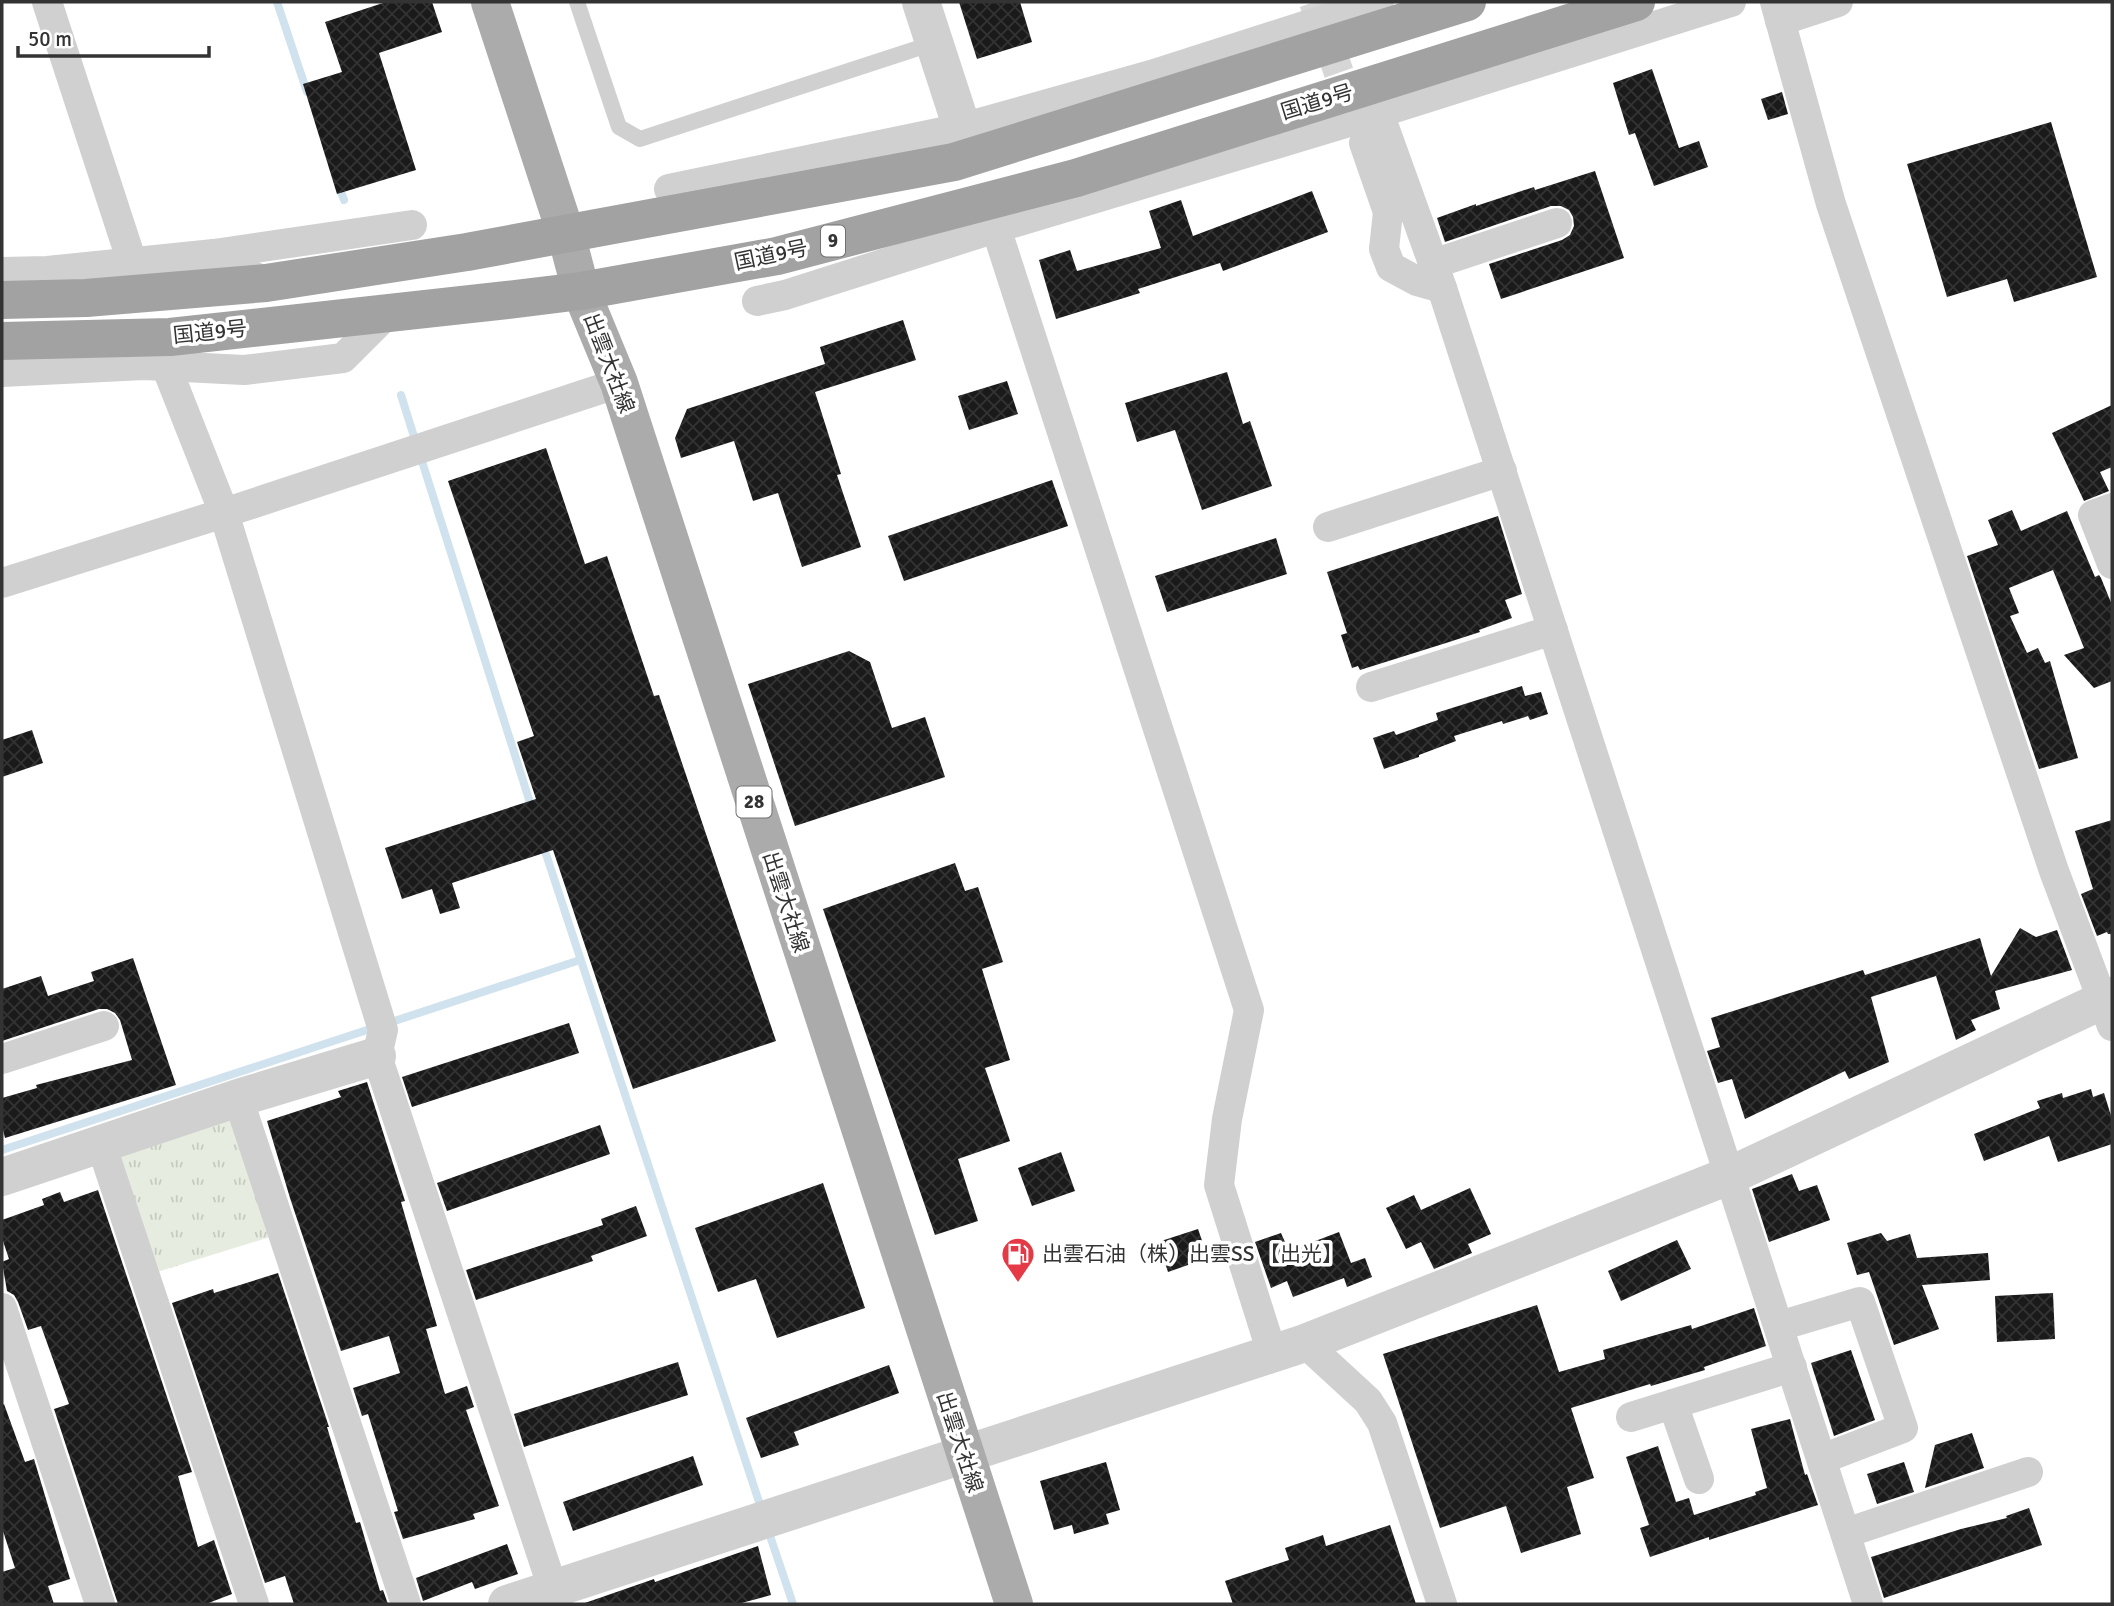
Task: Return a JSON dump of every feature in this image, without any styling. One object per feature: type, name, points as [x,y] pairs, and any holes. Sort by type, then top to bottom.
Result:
[{"type":"highway","name":"国道9号","points":[[2,300],[86,298],[266,284],[566,234],[683,200],[954,162],[1467,2]]},
{"type":"highway","name":"国道9号","points":[[3,349],[170,337],[581,291],[777,256],[1076,178],[1636,2]]},
{"type":"main road","name":"出雲大社線","points":[[490,2],[566,234],[581,291],[619,383],[1014,1604]]},
{"type":"street","points":[[47,2],[132,262]]},
{"type":"street","points":[[921,2],[962,128]]},
{"type":"street","points":[[683,200],[718,179],[962,128],[1151,75],[1343,7],[1379,2]]},
{"type":"street","points":[[758,301],[1412,103],[1731,2]]},
{"type":"street","points":[[507,1604],[555,1596],[964,1454],[1289,1348],[1731,1174],[2110,1008],[2054,871],[1831,204],[1778,11],[1838,2]]},
{"type":"street","points":[[1412,103],[1432,66]]},
{"type":"street","points":[[1125,108],[1151,75]]},
{"type":"street","points":[[1378,113],[1438,276],[1731,1174],[1868,1604]]},
{"type":"street","points":[[1364,144],[1388,212],[1384,249],[1391,267],[1417,281],[1438,276],[1557,223]]},
{"type":"street","points":[[2,272],[47,271],[214,254],[412,225]]},
{"type":"street","points":[[996,228],[1249,1010],[1227,1119],[1219,1185],[1289,1348],[1368,1401],[1382,1423],[1441,1604]]},
{"type":"street","points":[[863,233],[917,253]]},
{"type":"street","points":[[214,254],[266,284]]},
{"type":"street","points":[[3,349],[166,366],[244,370],[343,358],[388,313]]},
{"type":"street","points":[[166,366],[224,513],[383,1030],[377,1056],[555,1596]]},
{"type":"street","points":[[2,583],[619,383]]},
{"type":"street","points":[[1328,527],[1502,471]]},
{"type":"street","points":[[2112,508],[2093,515],[2112,564]]},
{"type":"street","points":[[1371,687],[1553,630]]},
{"type":"street","points":[[2,1059],[104,1026]]},
{"type":"street","points":[[3,1170],[101,1144],[238,1098],[377,1056]]},
{"type":"street","points":[[238,1098],[407,1604]]},
{"type":"street","points":[[101,1144],[254,1604]]},
{"type":"street","points":[[1779,1326],[1860,1302],[1903,1428],[1822,1459]]},
{"type":"street","points":[[2,1308],[100,1604]]},
{"type":"street","points":[[1631,1417],[1792,1367]]},
{"type":"street","points":[[1673,1404],[1699,1479]]},
{"type":"street","points":[[1846,1533],[2028,1472]]},
{"type":"lane","points":[[577,2],[619,127],[640,139],[934,43]]},
{"type":"green space","points":[[220,1115],[236,1125],[270,1237],[157,1272],[117,1151]]},
{"type":"building","points":[[386,2],[432,2],[442,32],[379,53],[416,170],[337,194],[303,84],[342,72],[325,22]]},
{"type":"building","points":[[959,2],[1020,2],[1032,42],[977,59]]},
{"type":"building","points":[[1652,69],[1679,148],[1699,141],[1708,167],[1654,186],[1635,133],[1629,135],[1613,83]]},
{"type":"building","points":[[1782,92],[1788,114],[1768,120],[1761,99]]},
{"type":"building","points":[[2051,122],[2097,277],[2014,302],[2007,279],[1947,297],[1907,164]]},
{"type":"building","points":[[1595,171],[1624,258],[1501,299],[1489,264],[1570,235],[1574,226],[1569,210],[1561,206],[1551,206],[1445,242],[1437,218],[1476,204],[1534,187],[1535,190]]},
{"type":"building","points":[[1312,191],[1328,232],[1223,271],[1220,263],[1138,289],[1140,293],[1056,319],[1039,260],[1070,250],[1077,271],[1161,248],[1149,211],[1181,200],[1193,236]]},
{"type":"building","points":[[903,320],[916,360],[815,392],[841,474],[837,475],[861,547],[802,567],[778,493],[753,501],[734,441],[681,458],[675,438],[687,409],[825,364],[820,347]]},
{"type":"building","points":[[1227,372],[1243,424],[1250,421],[1272,486],[1202,510],[1175,430],[1137,442],[1125,403]]},
{"type":"building","points":[[1007,381],[1018,414],[969,430],[958,396]]},
{"type":"building","points":[[2112,405],[2112,467],[2100,472],[2109,491],[2084,501],[2052,433]]},
{"type":"building","points":[[546,448],[585,564],[607,556],[654,696],[659,695],[776,1041],[633,1089],[553,850],[452,883],[460,908],[440,914],[432,889],[402,899],[385,848],[536,799],[517,742],[534,736],[448,481]]},
{"type":"building","points":[[1052,480],[1068,526],[904,581],[888,536]]},
{"type":"building","points":[[2012,510],[2021,531],[2067,511],[2095,577],[2099,575],[2101,578],[2112,605],[2112,681],[2094,688],[2064,655],[2084,648],[2053,570],[2009,588],[2019,613],[2010,616],[2027,653],[2038,648],[2045,663],[2050,661],[2078,758],[2039,769],[1967,556],[1998,545],[1988,520]]},
{"type":"building","points":[[1498,516],[1522,594],[1505,600],[1512,618],[1479,630],[1480,632],[1360,670],[1358,666],[1352,668],[1341,635],[1347,633],[1327,572]]},
{"type":"building","points":[[1276,538],[1287,574],[1167,612],[1155,576]]},
{"type":"building","points":[[849,651],[870,662],[892,728],[925,717],[945,777],[795,826],[748,684]]},
{"type":"building","points":[[1522,686],[1525,696],[1541,692],[1548,714],[1530,720],[1528,716],[1503,724],[1502,721],[1454,736],[1456,741],[1384,769],[1373,738],[1394,731],[1396,735],[1438,720],[1436,713]]},
{"type":"building","points":[[32,730],[43,763],[2,777],[2,740]]},
{"type":"building","points":[[2112,820],[2112,934],[2107,932],[2097,936],[2081,894],[2093,889],[2075,831]]},
{"type":"building","points":[[955,863],[965,891],[978,887],[1003,962],[982,969],[1010,1060],[985,1068],[1010,1141],[958,1159],[978,1221],[935,1235],[823,909]]},
{"type":"building","points":[[2020,928],[2036,937],[2057,930],[2072,970],[1995,991],[2000,1009],[1971,1020],[1976,1030],[1956,1040],[1936,976],[1871,997],[1889,1062],[1849,1079],[1845,1071],[1745,1119],[1732,1079],[1718,1083],[1707,1051],[1720,1047],[1711,1018],[1863,970],[1865,975],[1980,938],[1991,976]]},
{"type":"building","points":[[133,958],[176,1085],[5,1138],[2,1098],[37,1088],[36,1085],[132,1060],[120,1020],[115,1013],[107,1009],[99,1009],[2,1041],[2,989],[41,976],[48,996],[94,981],[91,972]]},
{"type":"building","points":[[569,1023],[579,1053],[412,1107],[402,1077]]},
{"type":"building","points":[[367,1082],[405,1201],[401,1202],[437,1326],[426,1329],[445,1394],[467,1386],[474,1407],[466,1410],[499,1506],[473,1514],[475,1519],[403,1539],[394,1512],[398,1511],[368,1414],[362,1416],[353,1388],[400,1373],[389,1336],[341,1351],[267,1121],[341,1097],[338,1091]]},
{"type":"building","points":[[2091,1089],[2093,1097],[2104,1093],[2112,1119],[2112,1144],[2058,1162],[2049,1136],[1984,1161],[1974,1134],[2040,1108],[2037,1101],[2062,1093],[2063,1098]]},
{"type":"building","points":[[600,1125],[610,1154],[447,1211],[437,1183]]},
{"type":"building","points":[[1061,1152],[1075,1191],[1032,1206],[1018,1168]]},
{"type":"building","points":[[1792,1174],[1799,1191],[1817,1185],[1830,1220],[1769,1242],[1752,1189]]},
{"type":"building","points":[[823,1183],[865,1308],[777,1338],[756,1279],[718,1292],[695,1228]]},
{"type":"building","points":[[1470,1188],[1491,1234],[1468,1244],[1472,1253],[1434,1269],[1421,1242],[1406,1249],[1386,1208],[1414,1195],[1421,1210]]},
{"type":"building","points":[[98,1190],[192,1472],[178,1476],[198,1547],[214,1540],[232,1594],[206,1604],[118,1604],[54,1409],[69,1404],[41,1326],[28,1330],[18,1302],[14,1295],[7,1291],[2,1262],[9,1259],[2,1238],[2,1220],[44,1205],[42,1199],[60,1192],[64,1202]]},
{"type":"building","points":[[636,1206],[647,1236],[591,1256],[593,1261],[476,1300],[466,1270],[603,1225],[601,1219]]},
{"type":"building","points":[[1198,1229],[1208,1258],[1168,1272],[1158,1242]]},
{"type":"building","points":[[1339,1232],[1351,1263],[1365,1258],[1372,1277],[1347,1287],[1344,1278],[1293,1297],[1287,1281],[1271,1288],[1255,1242],[1281,1233],[1289,1251]]},
{"type":"building","points":[[1881,1233],[1887,1241],[1910,1234],[1917,1258],[1988,1253],[1990,1280],[1922,1285],[1939,1329],[1894,1345],[1869,1272],[1857,1275],[1847,1243]]},
{"type":"building","points":[[1677,1240],[1691,1269],[1621,1301],[1608,1271]]},
{"type":"building","points":[[278,1273],[329,1427],[356,1523],[360,1522],[380,1591],[383,1590],[388,1604],[294,1604],[285,1576],[265,1583],[172,1303],[213,1289],[214,1293]]},
{"type":"building","points":[[2053,1293],[2055,1339],[1997,1342],[1995,1296]]},
{"type":"building","points":[[1537,1305],[1559,1372],[1605,1359],[1603,1350],[1691,1325],[1692,1329],[1754,1308],[1766,1346],[1704,1367],[1705,1370],[1571,1408],[1594,1478],[1567,1487],[1581,1534],[1521,1553],[1506,1506],[1440,1528],[1383,1354]]},
{"type":"building","points":[[1851,1350],[1875,1420],[1834,1436],[1811,1363]]},
{"type":"building","points":[[678,1362],[688,1395],[524,1447],[514,1414]]},
{"type":"building","points":[[889,1365],[899,1393],[794,1432],[799,1445],[761,1458],[746,1418]]},
{"type":"building","points":[[4,1404],[25,1462],[34,1459],[70,1579],[48,1586],[54,1604],[2,1604],[2,1572],[15,1568],[2,1528]]},
{"type":"building","points":[[1790,1419],[1805,1475],[1807,1474],[1818,1505],[1650,1557],[1640,1528],[1649,1525],[1626,1457],[1658,1446],[1676,1502],[1689,1498],[1694,1515],[1756,1495],[1755,1492],[1767,1488],[1751,1429]]},
{"type":"building","points":[[1972,1433],[1984,1468],[1925,1488],[1935,1445]]},
{"type":"building","points":[[693,1456],[703,1485],[573,1531],[563,1502]]},
{"type":"building","points":[[1106,1462],[1120,1510],[1106,1514],[1109,1524],[1074,1534],[1072,1525],[1054,1530],[1040,1481]]},
{"type":"building","points":[[1904,1462],[1914,1492],[1877,1504],[1867,1474]]},
{"type":"building","points":[[2029,1508],[2042,1545],[1884,1598],[1871,1557],[1961,1529],[2007,1518],[2006,1516]]},
{"type":"building","points":[[1390,1525],[1416,1604],[1233,1604],[1225,1581],[1289,1560],[1285,1548],[1323,1535],[1326,1546]]},
{"type":"building","points":[[507,1544],[518,1574],[475,1589],[472,1582],[423,1601],[416,1578]]},
{"type":"building","points":[[758,1546],[771,1595],[738,1604],[582,1604],[654,1579],[655,1582]]},
{"type":"waterway","points":[[277,2],[307,92]]},
{"type":"waterway","points":[[338,184],[344,200]]},
{"type":"waterway","points":[[401,395],[416,443]]},
{"type":"waterway","points":[[420,455],[532,809]]},
{"type":"waterway","points":[[543,845],[762,1511]]},
{"type":"waterway","points":[[2,1150],[580,960]]},
{"type":"waterway","points":[[768,1530],[793,1604]]},
{"type":"tunnel","points":[[1314,2],[1353,113]]},
{"type":"place","name":"出雲石油（株）出雲SS 【出光】","points":[[1018,1284]]}]
